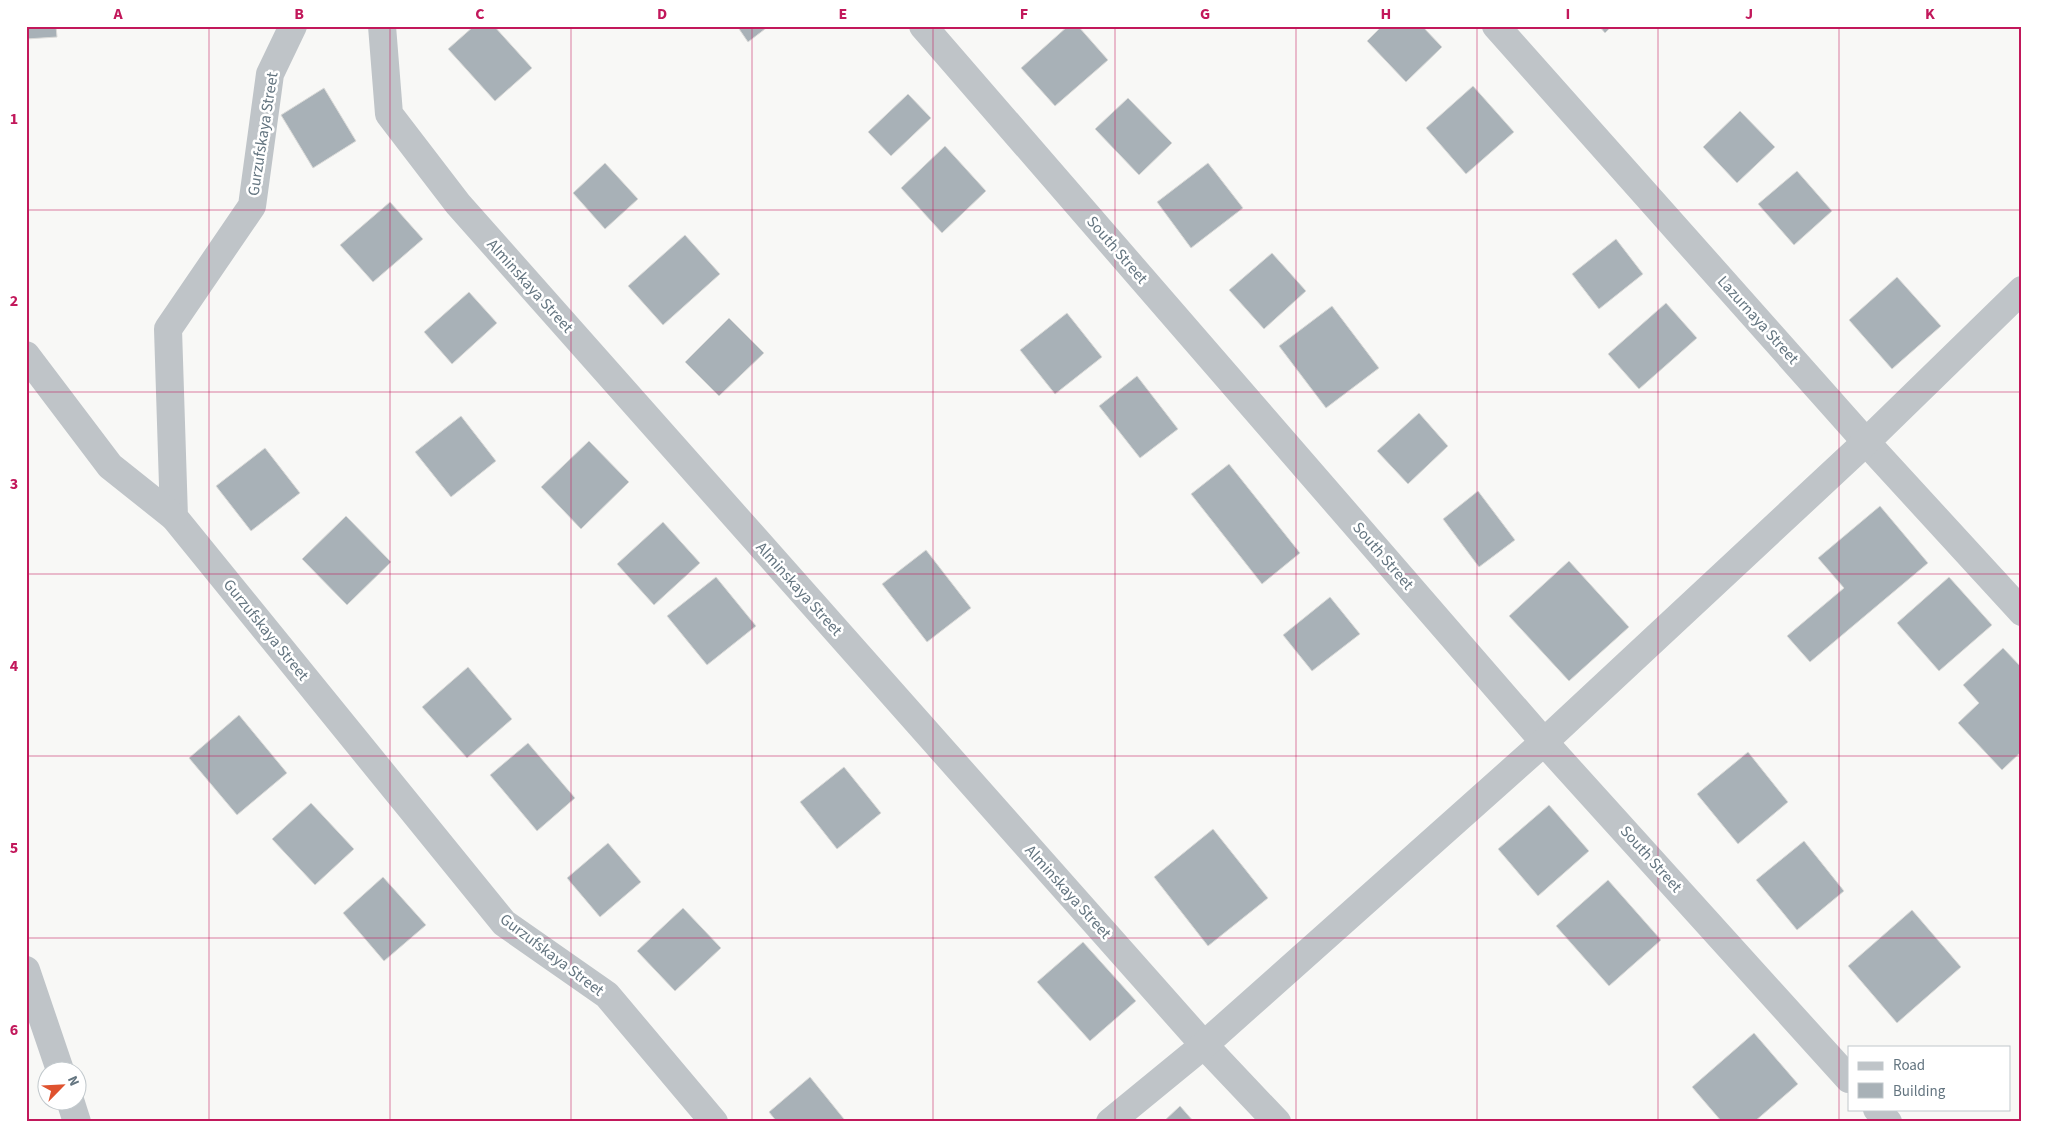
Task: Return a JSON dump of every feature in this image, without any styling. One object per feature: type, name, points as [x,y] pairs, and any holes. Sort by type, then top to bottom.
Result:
[{"type":"street","name":"Gurzufskaya Street","points":[[293,26],[270,74],[252,206],[168,329],[174,517],[504,923],[607,995],[714,1122]]},
{"type":"street","name":"Alminskaya Street","points":[[382,26],[389,114],[458,204],[1204,1045],[1277,1122]]},
{"type":"street","name":"South Street","points":[[923,26],[1544,742],[1848,1077]]},
{"type":"street","name":"Lazurnaya Street","points":[[1496,26],[1866,442],[2022,612]]},
{"type":"street","points":[[1110,1122],[1204,1045],[1544,742],[1866,442],[2022,290]]},
{"type":"street","points":[[26,355],[110,466],[174,517]]},
{"type":"street","points":[[26,970],[57,1060]]},
{"type":"street","points":[[73,1110],[77,1122]]},
{"type":"street","points":[[1878,1110],[1888,1122]]},
{"type":"building","points":[[26,26],[56,26],[57,37],[26,39]]},
{"type":"building","points":[[474,26],[494,26],[532,68],[495,101],[448,49]]},
{"type":"building","points":[[737,26],[769,26],[748,42]]},
{"type":"building","points":[[1068,26],[1078,26],[1108,60],[1055,106],[1021,68]]},
{"type":"building","points":[[1382,26],[1422,26],[1442,47],[1406,82],[1367,41]]},
{"type":"building","points":[[1599,26],[1612,26],[1605,33]]},
{"type":"building","points":[[1473,86],[1514,132],[1466,174],[1426,128]]},
{"type":"building","points":[[324,88],[356,141],[313,168],[281,115]]},
{"type":"building","points":[[908,94],[931,118],[891,156],[868,132]]},
{"type":"building","points":[[1128,98],[1172,143],[1139,175],[1095,129]]},
{"type":"building","points":[[1740,111],[1775,147],[1737,183],[1703,147]]},
{"type":"building","points":[[945,146],[986,191],[942,233],[901,188]]},
{"type":"building","points":[[605,163],[638,199],[605,229],[573,193]]},
{"type":"building","points":[[1208,163],[1243,208],[1191,248],[1157,202]]},
{"type":"building","points":[[1797,171],[1832,211],[1794,245],[1758,204]]},
{"type":"building","points":[[390,202],[423,239],[373,282],[340,245]]},
{"type":"building","points":[[685,235],[720,274],[663,325],[628,286]]},
{"type":"building","points":[[1616,239],[1643,274],[1599,309],[1572,274]]},
{"type":"building","points":[[1272,253],[1306,291],[1264,329],[1229,290]]},
{"type":"building","points":[[1897,277],[1941,326],[1892,369],[1849,320]]},
{"type":"building","points":[[469,292],[497,323],[452,364],[424,332]]},
{"type":"building","points":[[1666,303],[1697,338],[1639,389],[1608,354]]},
{"type":"building","points":[[1332,306],[1379,368],[1326,408],[1279,346]]},
{"type":"building","points":[[1067,313],[1102,357],[1055,394],[1020,350]]},
{"type":"building","points":[[729,318],[764,353],[719,396],[685,362]]},
{"type":"building","points":[[1137,376],[1178,429],[1140,458],[1099,406]]},
{"type":"building","points":[[1419,413],[1448,446],[1408,484],[1377,451]]},
{"type":"building","points":[[461,416],[496,461],[451,497],[415,452]]},
{"type":"building","points":[[589,441],[629,482],[581,529],[541,487]]},
{"type":"building","points":[[265,448],[300,493],[251,531],[216,486]]},
{"type":"building","points":[[1229,464],[1300,553],[1262,584],[1191,494]]},
{"type":"building","points":[[1478,491],[1515,540],[1479,567],[1443,519]]},
{"type":"building","points":[[1880,506],[1928,563],[1810,662],[1787,636],[1844,588],[1818,558]]},
{"type":"building","points":[[346,516],[391,562],[347,605],[302,559]]},
{"type":"building","points":[[663,522],[700,563],[654,605],[617,564]]},
{"type":"building","points":[[926,550],[971,608],[927,642],[882,584]]},
{"type":"building","points":[[1569,561],[1629,627],[1569,681],[1509,616]]},
{"type":"building","points":[[716,577],[756,626],[707,665],[667,616]]},
{"type":"building","points":[[1949,577],[1992,625],[1939,671],[1897,623]]},
{"type":"building","points":[[1330,597],[1360,634],[1312,671],[1283,635]]},
{"type":"building","points":[[2003,648],[2022,668],[2022,751],[2002,770],[1958,723],[1979,703],[1963,685]]},
{"type":"building","points":[[468,667],[512,719],[467,758],[422,707]]},
{"type":"building","points":[[239,715],[287,773],[237,815],[189,758]]},
{"type":"building","points":[[528,743],[575,798],[537,831],[490,775]]},
{"type":"building","points":[[1748,752],[1788,802],[1738,844],[1697,794]]},
{"type":"building","points":[[844,767],[881,813],[837,849],[800,802]]},
{"type":"building","points":[[311,803],[354,849],[315,885],[272,839]]},
{"type":"building","points":[[1549,805],[1589,851],[1538,896],[1498,849]]},
{"type":"building","points":[[1213,829],[1268,898],[1208,946],[1154,877]]},
{"type":"building","points":[[1804,841],[1844,891],[1797,930],[1756,880]]},
{"type":"building","points":[[608,843],[641,882],[600,917],[567,878]]},
{"type":"building","points":[[383,877],[426,925],[384,961],[343,913]]},
{"type":"building","points":[[1608,880],[1661,940],[1609,986],[1556,926]]},
{"type":"building","points":[[683,908],[721,948],[675,991],[637,951]]},
{"type":"building","points":[[1912,910],[1961,967],[1897,1023],[1848,966]]},
{"type":"building","points":[[1083,942],[1136,1001],[1090,1041],[1037,982]]},
{"type":"building","points":[[1754,1033],[1798,1084],[1754,1122],[1722,1122],[1692,1087]]},
{"type":"building","points":[[810,1077],[844,1119],[841,1122],[777,1122],[769,1112]]},
{"type":"building","points":[[1180,1106],[1194,1122],[1163,1122]]}]
